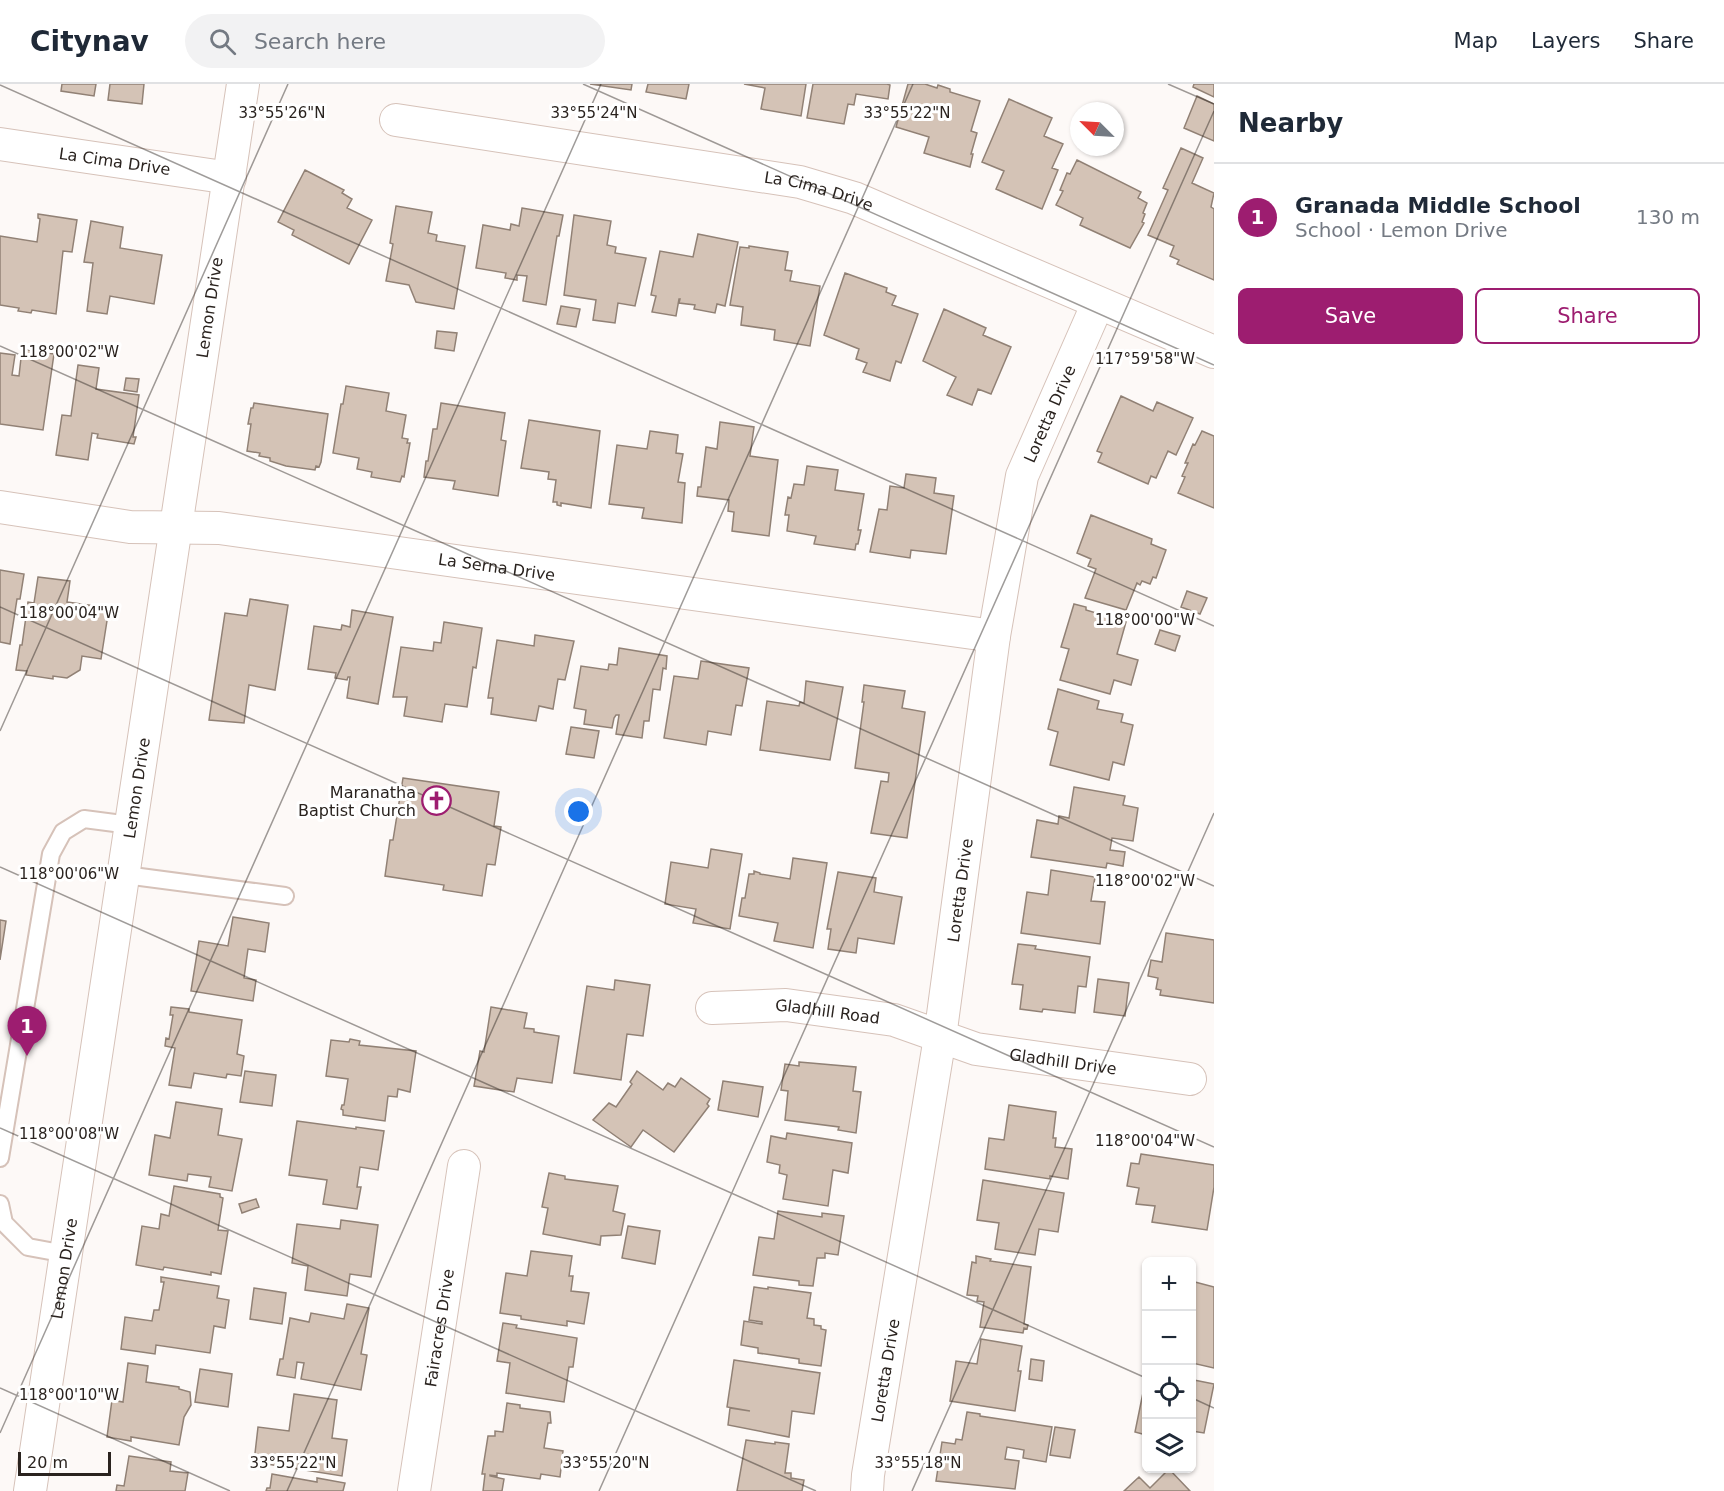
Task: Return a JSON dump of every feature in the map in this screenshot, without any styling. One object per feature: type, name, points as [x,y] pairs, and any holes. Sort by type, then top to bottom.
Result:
[{"type":"street","name":"Lemon Drive","points":[[30,1491],[243,84]]},
{"type":"street","name":"La Cima Drive","points":[[396,120],[800,182],[854,198],[1214,352]]},
{"type":"street","name":"La Cima Drive","points":[[0,144],[230,178]]},
{"type":"street","name":"Loretta Drive","points":[[867,1491],[940,1037],[994,636],[1022,476],[1098,303]]},
{"type":"street","name":"La Serna Drive","points":[[0,507],[130,527],[219,528],[994,636]]},
{"type":"street","name":"Gladhill Road","points":[[712,1008],[786,1005],[894,1020],[940,1037]]},
{"type":"street","name":"Gladhill Drive","points":[[940,1037],[976,1048],[1190,1079]]},
{"type":"street","name":"Fairacres Drive","points":[[414,1491],[464,1166]]},
{"type":"lane","points":[[0,1158],[51,854],[63,832],[84,819],[130,825]]},
{"type":"lane","points":[[125,875],[285,896]]},
{"type":"lane","points":[[0,1204],[4,1223],[28,1247],[66,1254]]},
{"type":"building","points":[[62,84],[96,84],[94,96],[61,91]]},
{"type":"building","points":[[110,84],[144,84],[142,104],[108,100]]},
{"type":"building","points":[[590,84],[632,84],[631,90]]},
{"type":"building","points":[[648,84],[689,84],[686,99],[646,92]]},
{"type":"building","points":[[744,84],[806,84],[801,116],[761,109],[765,88]]},
{"type":"building","points":[[813,84],[890,85],[888,99],[856,94],[854,105],[848,104],[844,124],[807,118]]},
{"type":"building","points":[[908,84],[925,84],[937,88],[938,85],[950,89],[950,92],[980,101],[971,131],[977,133],[970,167],[924,153],[929,137],[896,127]]},
{"type":"building","points":[[1194,84],[1214,84],[1214,97],[1193,87]]},
{"type":"building","points":[[1197,96],[1214,104],[1214,141],[1184,128]]},
{"type":"building","points":[[1009,99],[1052,118],[1044,136],[1063,144],[1052,168],[1058,170],[1042,209],[996,189],[1004,171],[982,162]]},
{"type":"building","points":[[1181,148],[1203,158],[1192,183],[1214,193],[1211,207],[1214,209],[1214,280],[1177,264],[1179,260],[1170,256],[1174,246],[1148,235],[1168,190],[1163,188]]},
{"type":"building","points":[[1077,160],[1141,192],[1138,198],[1147,203],[1143,213],[1145,214],[1142,222],[1144,223],[1130,248],[1080,225],[1083,218],[1056,205],[1063,191],[1060,190],[1067,173],[1070,174]]},
{"type":"building","points":[[305,170],[344,190],[342,193],[352,199],[347,208],[372,220],[349,264],[292,235],[294,230],[278,222]]},
{"type":"building","points":[[396,206],[432,212],[428,233],[437,235],[436,241],[465,246],[454,309],[416,302],[409,285],[386,281],[393,244],[390,243]]},
{"type":"building","points":[[522,208],[563,215],[559,236],[557,236],[546,305],[523,301],[527,276],[517,275],[517,280],[505,278],[506,273],[476,268],[483,225],[510,230],[511,224],[519,226]]},
{"type":"building","points":[[38,214],[77,220],[72,252],[63,251],[56,314],[32,310],[31,313],[18,311],[19,308],[0,305],[0,236],[37,242],[40,219]]},
{"type":"building","points":[[574,215],[611,221],[607,245],[616,247],[615,253],[646,258],[635,306],[618,303],[615,323],[593,320],[596,300],[564,295]]},
{"type":"building","points":[[91,221],[123,227],[120,248],[162,255],[154,304],[110,296],[107,314],[87,311],[93,263],[84,262]]},
{"type":"building","points":[[698,234],[738,242],[725,306],[717,304],[715,313],[694,309],[695,305],[679,303],[679,299],[676,316],[652,312],[656,296],[651,295],[660,251],[693,257]]},
{"type":"building","points":[[749,246],[788,252],[785,270],[792,271],[790,281],[820,286],[810,346],[774,340],[775,330],[741,325],[743,307],[730,305],[740,247],[749,248]]},
{"type":"building","points":[[845,273],[887,288],[886,292],[896,296],[892,305],[918,314],[901,363],[896,361],[890,381],[863,372],[867,363],[856,359],[859,349],[824,335]]},
{"type":"building","points":[[561,306],[580,309],[576,327],[557,324]]},
{"type":"building","points":[[944,309],[986,328],[983,335],[1011,347],[991,394],[978,389],[972,405],[947,395],[956,377],[923,361]]},
{"type":"building","points":[[437,331],[457,333],[454,351],[435,348]]},
{"type":"building","points":[[22,349],[54,354],[43,430],[0,424],[0,353],[15,355],[12,375],[19,376]]},
{"type":"building","points":[[78,365],[99,368],[96,389],[139,395],[134,444],[97,438],[98,434],[92,433],[88,460],[56,455],[62,415],[71,416]]},
{"type":"building","points":[[126,378],[139,379],[137,392],[124,390]]},
{"type":"building","points":[[346,386],[389,393],[386,411],[406,415],[402,438],[408,439],[407,443],[410,443],[404,477],[402,476],[400,482],[371,477],[372,472],[357,469],[359,458],[333,453]]},
{"type":"building","points":[[1121,396],[1153,411],[1157,402],[1193,418],[1176,455],[1168,451],[1156,478],[1151,476],[1148,484],[1098,462],[1102,453],[1097,451]]},
{"type":"building","points":[[254,403],[328,414],[319,467],[316,466],[315,470],[286,466],[270,461],[270,458],[259,456],[260,453],[247,451],[251,424],[248,424]]},
{"type":"building","points":[[441,403],[505,413],[501,440],[506,441],[498,496],[453,489],[455,481],[424,477],[433,429],[437,429]]},
{"type":"building","points":[[529,420],[600,431],[591,508],[561,503],[561,506],[557,505],[557,502],[553,502],[556,480],[548,479],[549,472],[521,468]]},
{"type":"building","points":[[720,422],[754,427],[750,456],[778,460],[769,536],[732,531],[734,512],[728,511],[729,500],[697,496],[698,487],[701,487],[706,447],[717,449]]},
{"type":"building","points":[[650,431],[678,435],[676,453],[683,454],[678,482],[685,483],[682,523],[642,518],[644,508],[609,504],[617,445],[647,449]]},
{"type":"building","points":[[1202,431],[1214,436],[1214,508],[1178,493],[1185,477],[1182,476],[1188,463],[1185,463],[1193,444],[1195,445]]},
{"type":"building","points":[[807,466],[838,470],[835,490],[864,494],[858,530],[861,530],[855,550],[814,544],[816,536],[787,531],[789,515],[785,515],[788,497],[791,498],[794,484],[804,485]]},
{"type":"building","points":[[906,474],[936,478],[934,493],[954,496],[946,554],[911,550],[910,558],[870,552],[879,509],[887,510],[890,486],[904,488]]},
{"type":"building","points":[[1091,515],[1152,539],[1151,544],[1166,550],[1156,578],[1153,577],[1150,584],[1142,581],[1140,585],[1137,583],[1126,610],[1085,598],[1096,569],[1088,566],[1091,559],[1077,553]]},
{"type":"building","points":[[0,570],[24,574],[20,599],[17,599],[10,644],[0,642]]},
{"type":"building","points":[[38,577],[70,581],[67,602],[109,608],[101,659],[82,656],[80,670],[67,678],[53,676],[53,679],[26,675],[27,671],[16,670],[28,602],[34,603]]},
{"type":"building","points":[[1187,591],[1207,598],[1200,614],[1181,607]]},
{"type":"building","points":[[250,599],[288,605],[275,690],[249,685],[244,723],[209,720],[225,613],[247,616]]},
{"type":"building","points":[[1074,604],[1126,622],[1117,654],[1138,660],[1131,685],[1114,680],[1110,694],[1060,680],[1069,649],[1061,647]]},
{"type":"building","points":[[352,610],[393,617],[378,704],[347,698],[350,677],[347,680],[335,678],[336,673],[308,669],[314,626],[341,630],[342,625],[350,627]]},
{"type":"building","points":[[444,622],[482,628],[467,707],[445,704],[442,722],[404,716],[407,697],[393,697],[401,647],[433,651],[434,642],[441,643]]},
{"type":"building","points":[[1160,630],[1180,636],[1175,651],[1155,644]]},
{"type":"building","points":[[535,635],[574,641],[565,680],[558,679],[553,709],[539,706],[536,721],[491,714],[493,698],[488,698],[497,640],[534,646]]},
{"type":"building","points":[[619,648],[667,656],[660,690],[653,689],[649,721],[644,721],[642,738],[616,734],[619,715],[614,718],[612,728],[584,724],[586,710],[574,708],[581,666],[608,670],[609,664],[617,665]]},
{"type":"building","points":[[701,661],[749,668],[742,706],[736,705],[731,735],[708,731],[706,745],[664,738],[674,676],[698,679]]},
{"type":"building","points":[[806,681],[843,687],[830,760],[760,750],[767,701],[799,706],[800,702],[804,703]]},
{"type":"building","points":[[864,685],[905,691],[902,708],[925,712],[907,838],[871,833],[881,781],[888,782],[889,773],[855,768],[864,702],[862,702]]},
{"type":"building","points":[[1058,689],[1099,701],[1097,709],[1123,714],[1121,722],[1133,725],[1124,765],[1113,762],[1109,780],[1050,765],[1058,732],[1048,729]]},
{"type":"building","points":[[571,727],[599,731],[594,758],[566,754]]},
{"type":"building","points":[[403,778],[499,792],[494,826],[501,827],[495,865],[487,864],[482,896],[443,890],[444,885],[385,876]]},
{"type":"building","points":[[1074,787],[1125,796],[1123,805],[1138,808],[1133,841],[1112,838],[1110,850],[1125,852],[1123,866],[1107,863],[1106,868],[1031,857],[1037,820],[1058,824],[1059,816],[1069,818]]},
{"type":"building","points":[[711,849],[742,854],[730,929],[693,923],[696,909],[665,904],[671,862],[708,868]]},
{"type":"building","points":[[793,858],[827,863],[813,948],[774,941],[778,923],[739,916],[749,874],[754,874],[754,871],[790,879]]},
{"type":"building","points":[[1051,870],[1095,877],[1091,901],[1105,902],[1100,944],[1021,933],[1027,892],[1048,895]]},
{"type":"building","points":[[838,872],[876,878],[874,892],[902,897],[894,944],[858,938],[856,953],[828,949],[831,929],[827,929]]},
{"type":"building","points":[[233,917],[269,923],[265,952],[248,949],[244,978],[256,980],[253,1001],[191,991],[199,941],[228,946]]},
{"type":"building","points":[[0,920],[6,921],[0,960]]},
{"type":"building","points":[[1166,933],[1214,940],[1214,1003],[1160,995],[1161,990],[1156,989],[1158,978],[1148,976],[1151,960],[1162,962]]},
{"type":"building","points":[[1018,944],[1036,946],[1035,949],[1090,957],[1086,987],[1078,986],[1075,1013],[1020,1009],[1023,985],[1012,984]]},
{"type":"building","points":[[1098,979],[1129,983],[1125,1016],[1094,1012]]},
{"type":"building","points":[[615,980],[650,985],[643,1036],[627,1034],[621,1080],[574,1073],[587,986],[614,990]]},
{"type":"building","points":[[171,1007],[242,1020],[237,1054],[244,1056],[241,1076],[227,1074],[226,1078],[194,1073],[191,1088],[169,1085],[175,1048],[165,1046],[166,1038],[169,1039],[173,1015],[170,1015]]},
{"type":"building","points":[[491,1007],[527,1013],[524,1028],[559,1036],[552,1083],[517,1078],[514,1092],[474,1086],[480,1051],[484,1052]]},
{"type":"building","points":[[350,1039],[360,1041],[359,1045],[416,1051],[410,1092],[398,1089],[397,1097],[388,1096],[385,1121],[343,1115],[341,1109],[344,1105],[348,1079],[326,1076],[331,1040],[349,1042]]},
{"type":"building","points":[[799,1062],[856,1067],[853,1091],[861,1092],[856,1133],[838,1130],[839,1127],[785,1120],[788,1091],[781,1090],[785,1064],[799,1066]]},
{"type":"building","points":[[245,1071],[276,1075],[272,1106],[240,1102]]},
{"type":"building","points":[[637,1071],[663,1090],[668,1083],[675,1087],[681,1078],[710,1099],[707,1104],[709,1106],[674,1152],[643,1130],[631,1147],[593,1120],[609,1103],[616,1107],[632,1084],[630,1082]]},
{"type":"building","points":[[723,1081],[763,1087],[758,1117],[718,1110]]},
{"type":"building","points":[[176,1102],[222,1109],[218,1135],[242,1139],[232,1191],[209,1187],[211,1177],[188,1174],[187,1181],[149,1175],[155,1135],[170,1138]]},
{"type":"building","points":[[1009,1105],[1056,1112],[1053,1138],[1056,1138],[1055,1147],[1072,1149],[1068,1179],[1050,1176],[1050,1179],[985,1169],[989,1138],[1004,1140]]},
{"type":"building","points":[[297,1121],[384,1131],[378,1170],[360,1167],[357,1187],[361,1187],[357,1209],[323,1204],[327,1180],[289,1175]]},
{"type":"building","points":[[787,1133],[852,1143],[848,1173],[833,1170],[828,1206],[783,1199],[787,1175],[779,1173],[780,1165],[767,1162],[771,1136],[786,1139]]},
{"type":"building","points":[[1141,1154],[1214,1165],[1214,1187],[1207,1230],[1152,1222],[1155,1206],[1136,1204],[1139,1188],[1127,1186],[1131,1163],[1139,1164]]},
{"type":"building","points":[[549,1173],[565,1176],[565,1179],[618,1186],[613,1211],[625,1214],[621,1235],[601,1236],[600,1245],[543,1234],[548,1208],[542,1207]]},
{"type":"building","points":[[983,1180],[1064,1193],[1058,1232],[1039,1229],[1035,1255],[995,1249],[999,1223],[977,1220]]},
{"type":"building","points":[[174,1186],[220,1194],[223,1198],[218,1230],[228,1231],[221,1274],[211,1272],[211,1275],[164,1267],[163,1270],[136,1265],[142,1226],[159,1229],[161,1214],[169,1216]]},
{"type":"building","points":[[256,1199],[259,1207],[242,1213],[239,1204]]},
{"type":"building","points":[[778,1211],[822,1217],[822,1213],[844,1216],[838,1255],[825,1253],[825,1258],[817,1258],[813,1286],[799,1285],[799,1281],[753,1275],[759,1237],[774,1239]]},
{"type":"building","points":[[341,1220],[378,1225],[371,1277],[350,1274],[347,1296],[305,1290],[308,1266],[292,1263],[297,1224],[340,1229]]},
{"type":"building","points":[[628,1226],[660,1231],[655,1264],[622,1258]]},
{"type":"building","points":[[531,1251],[572,1256],[569,1276],[573,1276],[571,1291],[589,1293],[584,1324],[567,1321],[567,1326],[521,1319],[521,1316],[500,1313],[506,1273],[527,1276]]},
{"type":"building","points":[[976,1256],[991,1259],[990,1261],[1031,1267],[1024,1324],[1028,1325],[1027,1329],[1024,1328],[1023,1333],[980,1327],[984,1302],[977,1301],[978,1296],[967,1295],[972,1262],[976,1263]]},
{"type":"building","points":[[161,1277],[219,1286],[217,1298],[229,1300],[225,1328],[214,1326],[210,1353],[156,1345],[155,1354],[121,1349],[125,1317],[152,1321],[154,1310],[159,1310],[164,1282],[161,1282]]},
{"type":"building","points":[[1196,1282],[1214,1287],[1214,1368],[1196,1364]]},
{"type":"building","points":[[754,1287],[811,1293],[807,1318],[814,1319],[814,1325],[826,1330],[821,1366],[799,1363],[799,1359],[758,1353],[758,1348],[741,1345],[744,1321],[762,1324],[762,1322],[749,1320]]},
{"type":"building","points":[[254,1288],[286,1293],[282,1324],[250,1319]]},
{"type":"building","points":[[347,1304],[369,1308],[361,1354],[367,1355],[361,1390],[301,1379],[304,1363],[297,1362],[295,1378],[277,1375],[280,1359],[283,1359],[290,1318],[309,1322],[311,1313],[344,1319]]},
{"type":"building","points":[[503,1323],[517,1325],[516,1328],[577,1338],[573,1367],[569,1367],[564,1402],[506,1393],[510,1363],[497,1361]]},
{"type":"building","points":[[981,1339],[1022,1346],[1015,1411],[950,1401],[956,1361],[977,1364]]},
{"type":"building","points":[[1031,1359],[1044,1361],[1042,1381],[1029,1379]]},
{"type":"building","points":[[734,1360],[820,1373],[814,1414],[792,1411],[789,1437],[728,1425],[730,1408],[750,1411],[727,1407]]},
{"type":"building","points":[[128,1363],[148,1366],[146,1382],[179,1387],[179,1389],[190,1392],[191,1405],[184,1417],[179,1445],[131,1437],[131,1441],[107,1437],[112,1400],[123,1402]]},
{"type":"building","points":[[200,1369],[232,1374],[228,1407],[195,1402]]},
{"type":"building","points":[[1196,1380],[1214,1384],[1204,1433],[1196,1432]]},
{"type":"building","points":[[294,1394],[337,1400],[332,1438],[347,1440],[342,1476],[254,1462],[258,1427],[289,1431]]},
{"type":"building","points":[[1142,1398],[1142,1434],[1135,1432]]},
{"type":"building","points":[[507,1403],[520,1405],[520,1408],[550,1412],[551,1423],[548,1423],[544,1448],[563,1451],[560,1477],[541,1474],[540,1479],[497,1473],[497,1476],[490,1476],[504,1479],[502,1491],[483,1491],[485,1474],[482,1474],[488,1436],[495,1436],[495,1431],[503,1432]]},
{"type":"building","points":[[967,1412],[1052,1427],[1046,1462],[1023,1458],[1024,1450],[1007,1447],[1005,1459],[1019,1461],[1015,1489],[936,1481],[942,1442],[955,1444],[956,1439],[962,1440]]},
{"type":"building","points":[[1055,1427],[1075,1430],[1070,1458],[1050,1455]]},
{"type":"building","points":[[746,1440],[789,1444],[785,1473],[791,1473],[791,1478],[804,1480],[802,1491],[737,1491]]},
{"type":"building","points":[[129,1456],[171,1462],[170,1471],[188,1473],[185,1491],[116,1491],[117,1485],[124,1486]]},
{"type":"building","points":[[1165,1473],[1173,1473],[1190,1491],[1124,1491],[1139,1477],[1150,1488]]},
{"type":"building","points":[[272,1474],[317,1482],[317,1478],[345,1483],[343,1491],[266,1491],[270,1488]]},
{"type":"place","name":"Maranatha Baptist Church","points":[[437,801]]},
{"type":"place","name":"Granada Middle School","points":[[27,1056]]}]
